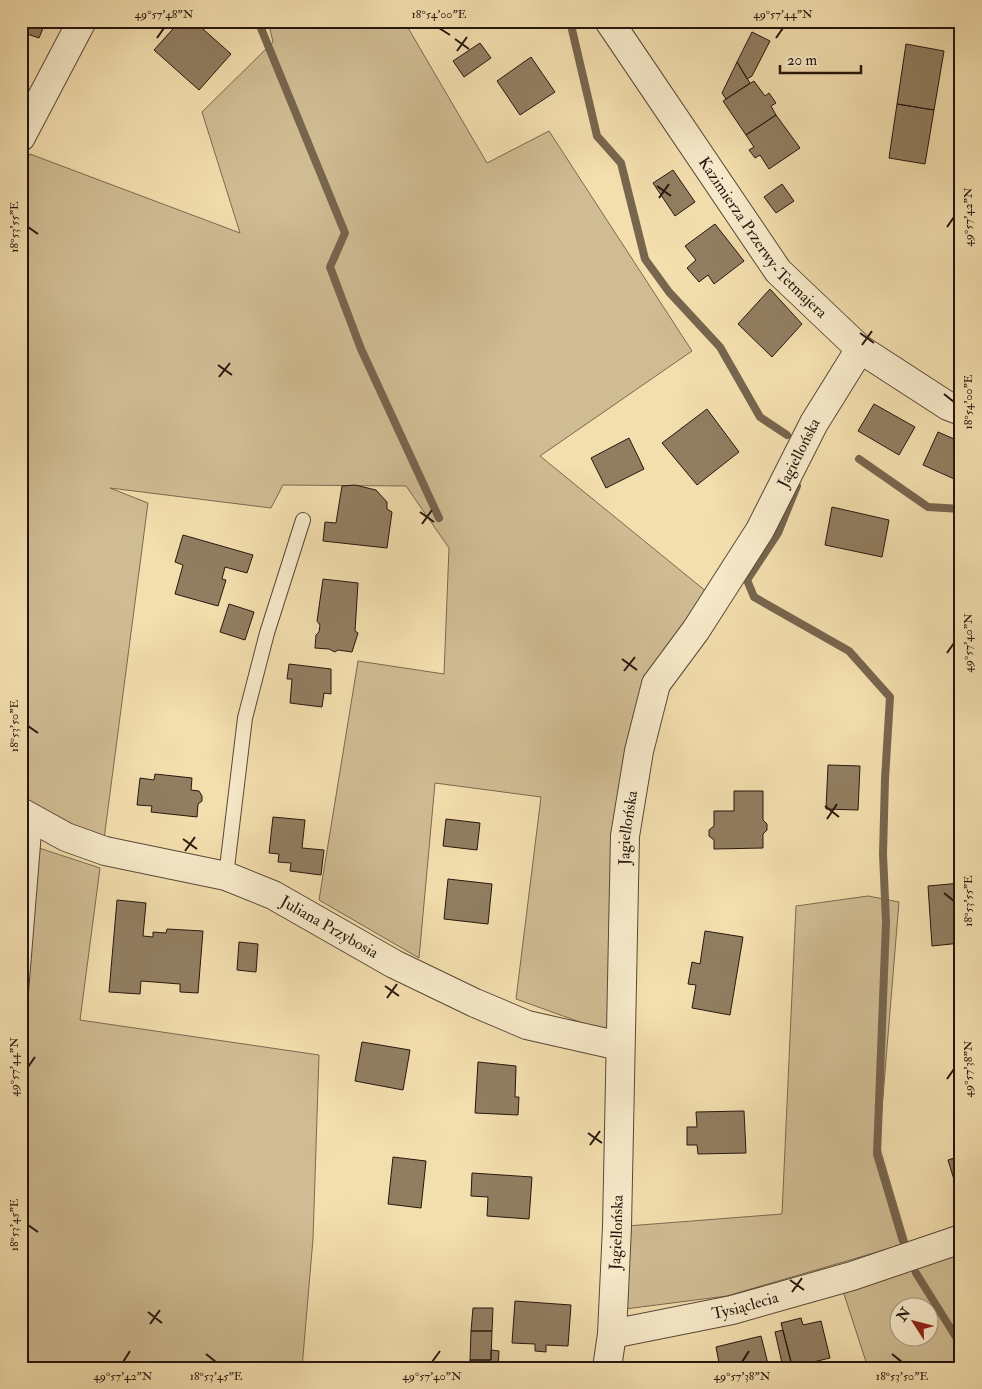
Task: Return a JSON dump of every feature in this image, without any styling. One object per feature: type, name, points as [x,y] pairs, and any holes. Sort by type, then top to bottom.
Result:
[{"type":"street","points":[[21,136],[82,21]]},
{"type":"street","name":"Kazimierza Przerwy-Tetmajera","points":[[614,24],[778,271],[860,349],[948,406],[961,410]]},
{"type":"street","name":"Jagiellońska","points":[[607,1368],[612,1334],[625,836],[639,751],[656,684],[696,630],[760,530],[814,423],[860,349]]},
{"type":"street","name":"Juliana Przybosia","points":[[28,816],[66,837],[105,851],[226,876],[273,895],[394,964],[484,1006],[527,1024],[620,1046]]},
{"type":"street","name":"Tysiąclecia","points":[[612,1334],[732,1310],[852,1276],[961,1239]]},
{"type":"lane","points":[[226,876],[245,718],[267,632],[303,520]]},
{"type":"lane","name":"Juliana Przybosia","points":[[21,992],[28,816]]},
{"type":"shaded area","points":[[268,21],[404,21],[487,163],[549,131],[692,351],[540,456],[707,592],[645,684],[613,1034],[516,999],[541,797],[435,783],[419,958],[319,900],[358,661],[444,674],[449,548],[406,486],[283,485],[271,508],[110,488],[148,503],[104,839],[42,810],[21,796],[21,170],[30,154],[240,233],[202,112],[273,42]]},
{"type":"shaded area","points":[[33,846],[100,868],[80,1020],[319,1055],[313,1239],[302,1368],[21,1368],[21,1044]]},
{"type":"shaded area","points":[[868,896],[899,902],[879,1145],[908,1243],[727,1296],[625,1309],[627,1226],[782,1214],[796,906]]},
{"type":"shaded area","points":[[961,1247],[961,1368],[868,1368],[843,1291]]},
{"type":"building","points":[[21,21],[46,21],[39,38],[21,32]]},
{"type":"building","points":[[180,21],[194,21],[231,54],[199,90],[154,50]]},
{"type":"building","points":[[752,32],[770,41],[752,76],[747,79],[737,62]]},
{"type":"building","points":[[480,43],[491,58],[464,77],[453,61]]},
{"type":"building","points":[[906,44],[944,51],[934,110],[897,104]]},
{"type":"building","points":[[531,57],[555,92],[520,115],[497,81]]},
{"type":"building","points":[[737,62],[750,83],[726,99],[722,93]]},
{"type":"building","points":[[754,81],[765,96],[769,93],[776,103],[771,106],[776,115],[746,135],[723,101]]},
{"type":"building","points":[[897,104],[934,110],[925,164],[889,158]]},
{"type":"building","points":[[776,115],[800,148],[769,169],[760,155],[755,158],[749,150],[754,147],[746,135]]},
{"type":"building","points":[[673,170],[695,202],[675,216],[653,183]]},
{"type":"building","points":[[782,184],[794,201],[776,213],[764,197]]},
{"type":"building","points":[[715,224],[744,261],[714,284],[708,275],[699,282],[687,268],[696,260],[685,246]]},
{"type":"building","points":[[770,289],[802,324],[772,357],[738,324]]},
{"type":"building","points":[[874,404],[915,427],[899,455],[858,431]]},
{"type":"building","points":[[707,409],[739,452],[697,485],[662,443]]},
{"type":"building","points":[[938,432],[961,442],[959,462],[961,482],[923,465]]},
{"type":"building","points":[[629,438],[644,469],[606,488],[591,458]]},
{"type":"building","points":[[355,485],[376,490],[387,502],[387,509],[392,512],[387,548],[323,541],[325,522],[336,523],[342,486]]},
{"type":"building","points":[[832,507],[889,520],[882,557],[825,545]]},
{"type":"building","points":[[183,535],[253,555],[247,573],[225,567],[222,579],[226,580],[218,606],[175,594],[183,565],[175,562]]},
{"type":"building","points":[[323,579],[358,583],[355,631],[358,633],[352,652],[338,650],[335,652],[329,649],[315,648],[316,635],[319,632],[320,625],[317,621]]},
{"type":"building","points":[[229,604],[254,612],[245,640],[220,632]]},
{"type":"building","points":[[289,664],[331,669],[331,694],[324,693],[322,707],[290,703],[292,679],[287,679]]},
{"type":"building","points":[[828,765],[860,766],[858,810],[826,809]]},
{"type":"building","points":[[155,774],[192,778],[191,790],[199,791],[202,796],[202,801],[198,804],[197,817],[151,812],[152,806],[137,805],[140,778],[154,780]]},
{"type":"building","points":[[734,791],[763,791],[763,820],[767,824],[767,830],[763,834],[763,848],[714,849],[714,840],[709,836],[709,830],[714,826],[714,811],[734,811]]},
{"type":"building","points":[[273,817],[305,820],[302,848],[324,850],[321,875],[290,871],[291,863],[278,862],[279,854],[269,853]]},
{"type":"building","points":[[446,819],[480,823],[477,850],[443,846]]},
{"type":"building","points":[[448,879],[492,884],[488,924],[444,919]]},
{"type":"building","points":[[961,883],[961,943],[932,946],[928,886]]},
{"type":"building","points":[[117,900],[146,903],[143,936],[153,937],[153,932],[166,933],[167,929],[203,931],[198,993],[180,992],[180,984],[141,981],[140,994],[109,992]]},
{"type":"building","points":[[705,931],[743,937],[730,1015],[692,1008],[696,985],[688,984],[692,962],[700,964]]},
{"type":"building","points":[[239,942],[258,944],[256,972],[237,970]]},
{"type":"building","points":[[362,1042],[410,1050],[403,1090],[355,1081]]},
{"type":"building","points":[[478,1062],[516,1066],[515,1097],[519,1097],[518,1115],[475,1113]]},
{"type":"building","points":[[744,1111],[746,1153],[698,1154],[697,1145],[687,1145],[687,1127],[697,1127],[696,1112]]},
{"type":"building","points":[[961,1156],[961,1196],[959,1196],[948,1160]]},
{"type":"building","points":[[393,1157],[426,1161],[421,1208],[388,1204]]},
{"type":"building","points":[[472,1173],[532,1177],[529,1219],[487,1216],[488,1197],[471,1196]]},
{"type":"building","points":[[515,1301],[571,1305],[568,1346],[546,1345],[546,1352],[535,1351],[535,1344],[512,1343]]},
{"type":"building","points":[[473,1308],[493,1308],[492,1331],[471,1331]]},
{"type":"building","points":[[801,1318],[803,1325],[821,1321],[830,1358],[792,1367],[781,1323]]},
{"type":"building","points":[[783,1330],[791,1361],[782,1363],[775,1332]]},
{"type":"building","points":[[471,1331],[492,1331],[491,1360],[470,1360]]},
{"type":"building","points":[[761,1336],[769,1368],[720,1368],[716,1347]]},
{"type":"building","points":[[491,1350],[499,1351],[498,1368],[470,1368],[470,1360],[491,1360]]},
{"type":"building","points":[[675,1362],[676,1368],[647,1368]]},
{"type":"waterway","points":[[258,21],[345,233],[330,267],[361,349],[439,518]]},
{"type":"waterway","points":[[570,21],[597,136],[621,163],[645,259],[669,292],[720,347],[760,417],[787,435]]},
{"type":"waterway","points":[[859,459],[928,507],[961,509]]},
{"type":"waterway","points":[[797,486],[778,533],[747,580],[754,597],[849,651],[890,697],[885,779],[883,854],[886,922],[877,1154],[903,1241]]},
{"type":"waterway","points":[[916,1273],[961,1345]]}]
